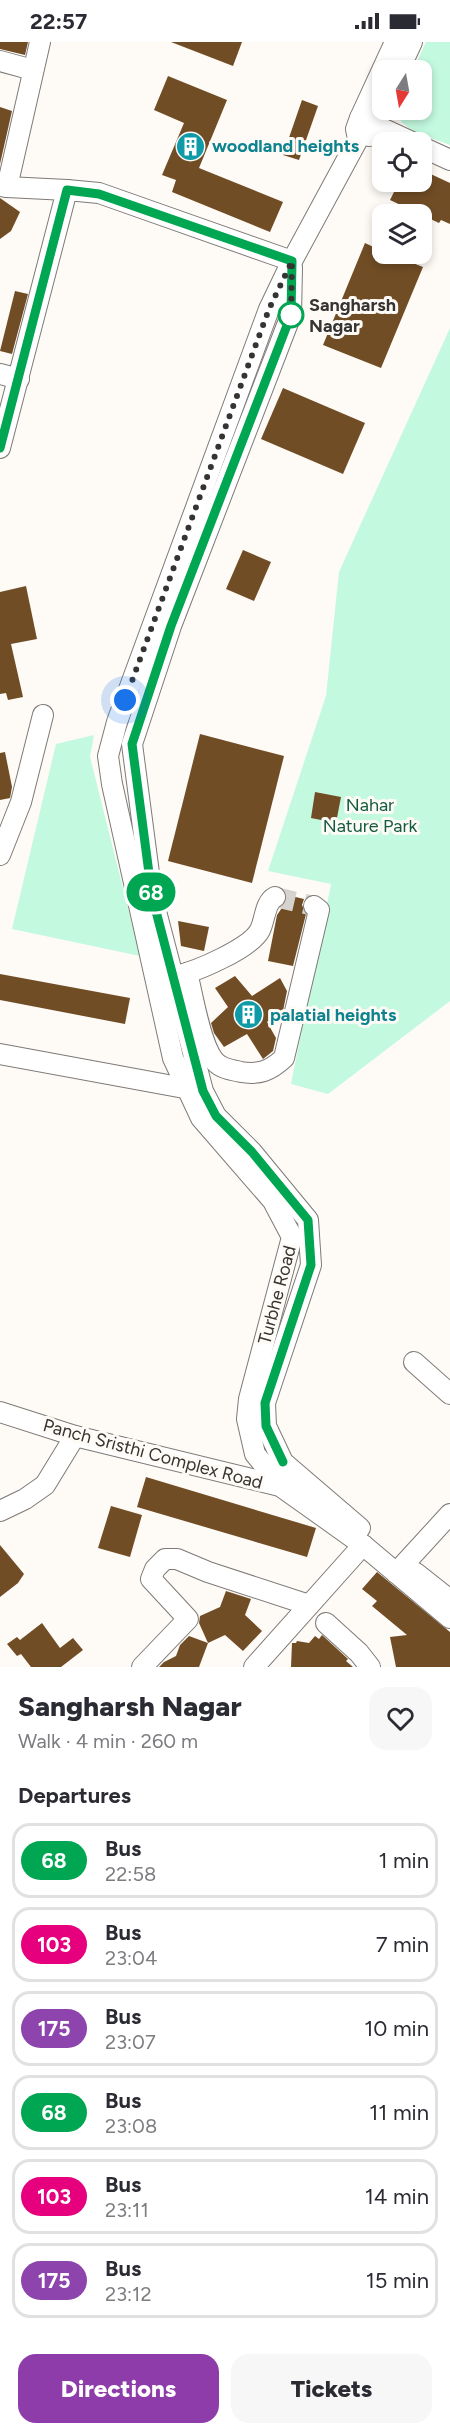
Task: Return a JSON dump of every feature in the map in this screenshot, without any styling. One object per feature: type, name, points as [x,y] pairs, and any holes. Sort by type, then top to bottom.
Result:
[{"type":"street","points":[[40,42],[4,187],[99,194],[292,261],[291,315],[171,626],[132,744],[145,899]]},
{"type":"street","points":[[389,60],[395,42]]},
{"type":"street","points":[[404,60],[412,42]]},
{"type":"street","points":[[0,61],[33,70]]},
{"type":"street","name":"Turbhe Road","points":[[283,1488],[255,1454],[247,1419],[249,1399],[292,1236],[273,1201],[201,1118],[196,1090],[172,1058],[171,977],[145,899],[108,756],[117,722],[269,309],[292,261],[358,139],[370,136],[372,117]]},
{"type":"street","points":[[377,120],[396,132]]},
{"type":"street","points":[[432,152],[450,160]]},
{"type":"street","points":[[0,448],[20,379],[67,190]]},
{"type":"street","points":[[0,374],[20,379]]},
{"type":"street","points":[[0,855],[21,802],[43,715]]},
{"type":"street","points":[[108,756],[134,754]]},
{"type":"street","points":[[275,897],[270,902],[260,930],[250,942],[239,950],[171,977],[207,1050],[217,1064],[227,1069],[255,1074],[269,1069],[284,1058],[319,910],[314,906]]},
{"type":"street","points":[[0,1054],[152,1080],[196,1090],[216,1116],[252,1152],[308,1220],[311,1265],[265,1403],[266,1426],[283,1462],[401,1569],[450,1618]]},
{"type":"street","points":[[288,1255],[310,1255]]},
{"type":"street","points":[[414,1362],[450,1394]]},
{"type":"street","name":"Panch Sristhi Complex Road","points":[[0,1412],[75,1436],[283,1488],[306,1483]]},
{"type":"street","points":[[0,1511],[25,1499],[45,1485],[75,1436]]},
{"type":"street","points":[[283,1488],[363,1545],[450,1600]]},
{"type":"street","points":[[401,1569],[450,1514]]},
{"type":"street","points":[[254,1667],[363,1545]]},
{"type":"street","points":[[142,1667],[189,1618],[151,1579],[155,1569],[165,1558],[177,1559],[208,1572],[309,1605]]},
{"type":"street","points":[[326,1623],[359,1653],[370,1667]]},
{"type":"green space","points":[[426,42],[450,42],[450,145],[432,138],[432,132],[417,132],[400,120],[432,120],[432,60],[418,60]]},
{"type":"green space","name":"Nahar Nature Park","points":[[450,328],[450,1001],[328,1094],[291,1084],[331,884],[268,871],[326,696],[339,572]]},
{"type":"green space","points":[[94,735],[90,757],[140,956],[12,929],[56,744]]},
{"type":"building","points":[[0,42],[28,42],[25,55],[0,49]]},
{"type":"building","points":[[171,42],[242,42],[233,66]]},
{"type":"building","name":"woodland heights","points":[[168,76],[227,100],[199,168],[283,202],[270,232],[172,192],[176,180],[162,175],[184,123],[154,110]]},
{"type":"building","points":[[302,100],[318,106],[299,160],[283,155]]},
{"type":"building","points":[[0,107],[12,111],[0,164]]},
{"type":"building","points":[[432,175],[450,183],[450,224],[441,220],[439,223],[432,220],[432,204],[399,204],[390,200],[394,192],[432,192]]},
{"type":"building","points":[[0,198],[20,212],[11,231],[0,239]]},
{"type":"building","points":[[365,243],[372,246],[372,264],[415,264],[423,267],[381,368],[323,345]]},
{"type":"building","points":[[15,291],[28,294],[12,354],[0,351]]},
{"type":"building","points":[[283,388],[365,423],[343,474],[261,439]]},
{"type":"building","points":[[243,550],[271,562],[254,601],[226,589]]},
{"type":"building","points":[[26,586],[37,639],[11,644],[23,697],[8,700],[6,693],[0,694],[0,592]]},
{"type":"building","points":[[200,734],[284,756],[252,883],[168,861]]},
{"type":"building","points":[[5,752],[12,787],[10,798],[0,800],[0,753]]},
{"type":"building","points":[[315,792],[341,797],[336,823],[311,818]]},
{"type":"building","points":[[287,895],[304,899],[302,905],[306,914],[293,966],[268,961],[277,915],[286,902]]},
{"type":"building","points":[[178,921],[209,927],[204,951],[181,946]]},
{"type":"building","points":[[0,974],[130,998],[125,1024],[0,1000]]},
{"type":"building","name":"palatial heights","points":[[235,976],[252,996],[280,978],[287,991],[283,1011],[267,1022],[276,1038],[273,1051],[263,1059],[247,1034],[224,1047],[214,1033],[211,1023],[228,1007],[215,988]]},
{"type":"building","points":[[146,1477],[316,1528],[307,1557],[137,1507]]},
{"type":"building","points":[[111,1506],[142,1515],[130,1557],[98,1548]]},
{"type":"building","points":[[0,1545],[24,1574],[18,1583],[0,1597]]},
{"type":"building","points":[[377,1572],[450,1632],[450,1667],[396,1667],[390,1637],[407,1635],[372,1606],[377,1601],[362,1589]]},
{"type":"building","points":[[226,1591],[251,1599],[245,1615],[262,1631],[243,1651],[225,1635],[208,1643],[199,1623],[200,1616],[220,1607]]},
{"type":"building","points":[[42,1623],[60,1648],[73,1638],[83,1650],[61,1667],[31,1667],[21,1654],[17,1656],[7,1644],[17,1637],[20,1640]]},
{"type":"building","points":[[322,1635],[348,1659],[346,1661],[353,1667],[291,1667],[292,1643],[297,1641],[309,1643],[315,1636],[319,1639]]},
{"type":"building","points":[[189,1636],[208,1643],[199,1667],[159,1667],[176,1656],[180,1645]]},
{"type":"tunnel","points":[[275,897],[314,906]]},
{"type":"bus line","name":"68","points":[[0,448],[20,379],[67,190],[99,194],[292,261],[291,315],[171,626],[132,744],[152,896],[203,1091],[216,1116],[252,1152],[308,1220],[311,1265],[265,1403],[266,1426],[283,1462]]},
{"type":"place","name":"woodland heights","points":[[191,146]]},
{"type":"place","name":"Sangharsh Nagar","points":[[291,315]]},
{"type":"place","name":"palatial heights","points":[[249,1015]]},
{"type":"route","points":[[125,700],[269,309],[292,261],[291,315]]}]
